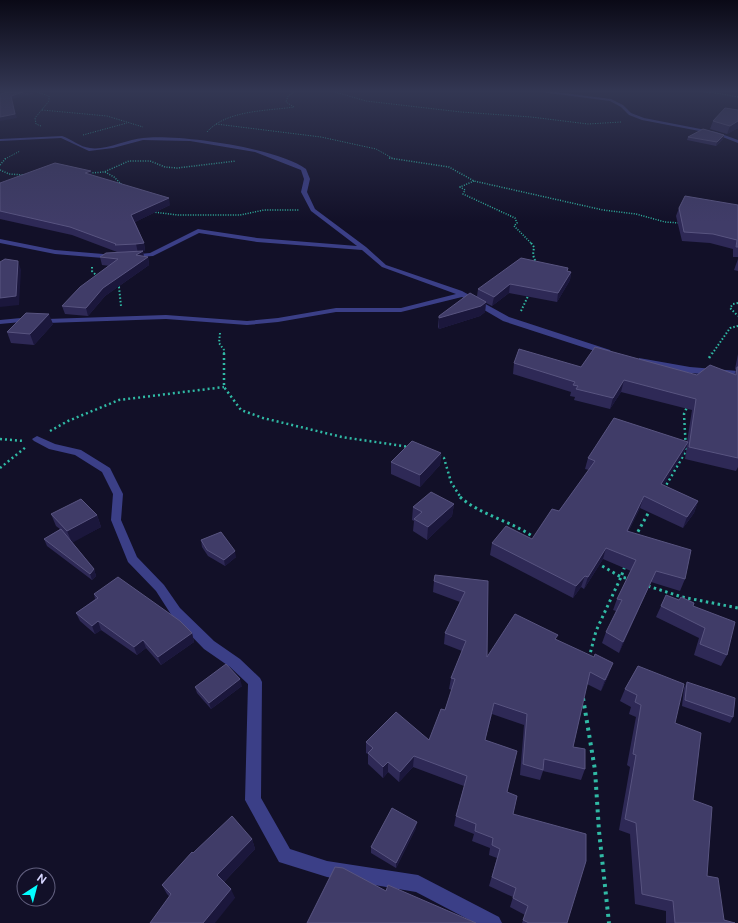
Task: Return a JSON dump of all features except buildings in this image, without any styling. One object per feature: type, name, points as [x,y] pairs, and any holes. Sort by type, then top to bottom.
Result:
[{"type":"street","points":[[719,135],[738,142]]},
{"type":"street","points":[[0,140],[62,137],[89,150],[113,147],[143,139],[166,138],[256,151],[288,162],[303,169],[306,179],[304,192],[314,210],[364,248],[384,266],[464,295],[506,319],[612,354]]},
{"type":"street","points":[[0,241],[55,252],[115,257],[151,255],[198,231],[257,240],[364,248]]},
{"type":"street","points":[[0,322],[166,317],[247,323],[278,320],[336,310],[402,310],[464,295]]},
{"type":"street","points":[[633,358],[690,370],[738,374]]},
{"type":"street","points":[[36,441],[52,447],[78,452],[106,470],[118,494],[116,520],[132,559],[160,588],[176,612],[209,645],[235,663],[255,682],[253,800],[285,856],[327,869],[418,884],[493,923]]},
{"type":"path","points":[[58,135],[62,137],[80,135]]},
{"type":"path","points":[[140,135],[143,139]]},
{"type":"path","points":[[202,135],[201,136],[207,143]]},
{"type":"path","points":[[307,135],[371,148],[380,151],[390,158],[453,168],[474,181],[554,197],[582,206],[636,214],[664,222],[687,223]]},
{"type":"path","points":[[86,173],[104,172],[129,161],[150,161],[164,167],[177,168],[242,160]]},
{"type":"path","points":[[0,170],[9,174],[30,175]]},
{"type":"path","points":[[104,172],[114,177],[125,187]]},
{"type":"path","points":[[474,181],[460,187],[465,190],[463,194],[515,218],[517,223],[514,226],[517,231],[529,239],[534,247],[533,255],[538,268]]},
{"type":"path","points":[[150,212],[178,215],[240,215],[264,210],[314,210]]},
{"type":"path","points":[[84,254],[92,260],[92,271],[100,280]]},
{"type":"path","points":[[111,284],[119,288],[122,309],[134,318]]},
{"type":"path","points":[[526,325],[528,319],[521,309],[532,289]]},
{"type":"path","points":[[738,303],[733,304],[730,308],[738,316]]},
{"type":"path","points":[[220,322],[222,325],[218,338],[224,350],[224,387],[241,410],[262,418],[342,437],[410,448]]},
{"type":"path","points":[[705,360],[711,358],[730,328],[738,326]]},
{"type":"path","points":[[0,468],[36,441],[68,421],[119,400],[224,387]]},
{"type":"path","points":[[662,492],[686,451],[684,414],[690,400]]},
{"type":"path","points":[[0,439],[36,441]]},
{"type":"path","points":[[432,452],[444,458],[452,485],[464,500],[474,508],[530,534],[539,542]]},
{"type":"path","points":[[634,541],[638,527],[654,504]]},
{"type":"path","points":[[594,562],[621,577],[636,582]]},
{"type":"path","points":[[588,660],[596,631],[621,577],[626,562]]},
{"type":"path","points":[[644,584],[682,597],[738,608]]},
{"type":"path","points":[[581,690],[595,770],[599,831],[609,923]]}]
